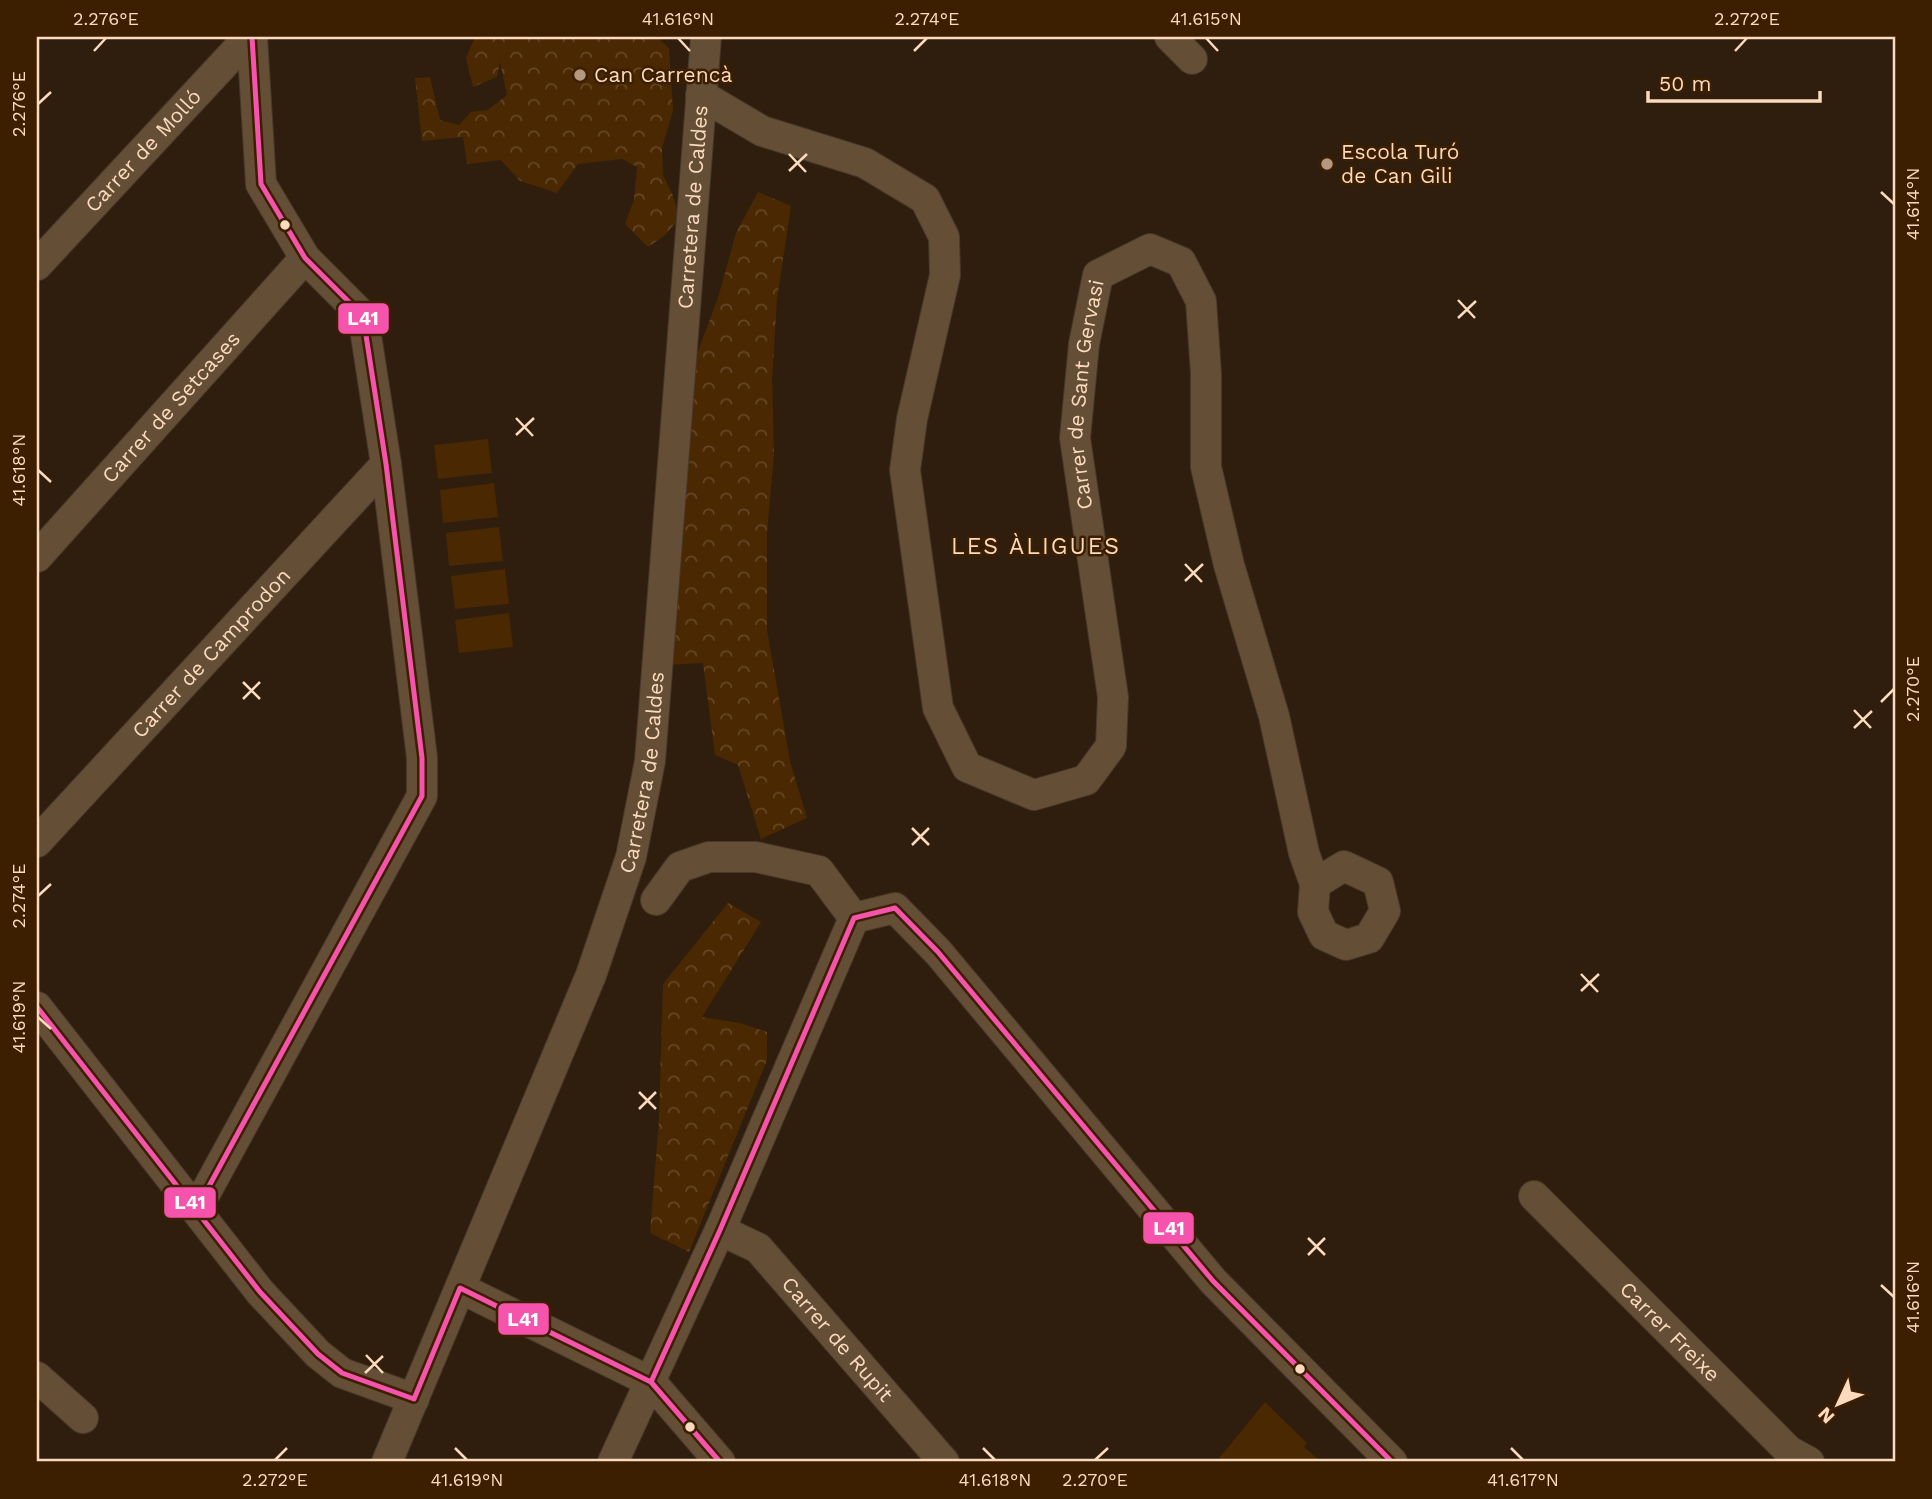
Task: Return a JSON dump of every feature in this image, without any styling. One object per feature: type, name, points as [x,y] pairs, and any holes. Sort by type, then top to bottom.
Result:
[{"type":"street","points":[[196,1210],[422,796],[422,758],[386,464],[363,316],[305,258],[261,184],[251,37]]},
{"type":"street","name":"Carrer de Molló","points":[[37,265],[251,37]]},
{"type":"street","name":"Carretera de Caldes","points":[[387,1462],[591,975],[631,858],[650,761],[706,37]]},
{"type":"street","points":[[1170,37],[1192,59]]},
{"type":"street","name":"Carrer de Sant Gervasi","points":[[701,94],[762,131],[865,163],[925,199],[944,237],[945,275],[912,419],[905,470],[938,708],[967,767],[1034,795],[1086,780],[1111,746],[1113,697],[1075,438],[1084,344],[1098,275],[1150,250],[1181,262],[1201,301],[1206,374],[1206,467],[1228,565],[1274,716],[1304,853],[1315,884]]},
{"type":"street","name":"Carrer de Setcases","points":[[37,557],[305,258]]},
{"type":"street","name":"Carrer de Camprodon","points":[[37,842],[386,464]]},
{"type":"street","points":[[656,900],[680,867],[709,857],[756,856],[819,871],[854,918]]},
{"type":"street","points":[[854,918],[895,908],[938,952],[1213,1281],[1392,1462]]},
{"type":"street","points":[[613,1462],[720,1230],[854,918]]},
{"type":"street","points":[[37,1007],[260,1292],[317,1354],[342,1373],[414,1399]]},
{"type":"street","name":"Carrer Freixe","points":[[1534,1196],[1789,1451],[1809,1462]]},
{"type":"street","name":"Carrer de Rupit","points":[[720,1230],[758,1248],[944,1462]]},
{"type":"street","points":[[460,1288],[650,1382],[720,1462]]},
{"type":"street","points":[[37,1377],[83,1418]]},
{"type":"green space","points":[[475,37],[657,37],[669,48],[673,111],[662,148],[663,175],[680,218],[664,236],[648,247],[625,224],[634,200],[637,167],[622,159],[578,164],[557,193],[520,181],[501,160],[467,164],[463,137],[422,141],[415,78],[430,77],[440,120],[459,125],[471,112],[488,110],[507,95],[500,62],[497,77],[473,87],[466,58]]},
{"type":"green space","points":[[758,192],[791,206],[777,299],[772,379],[774,455],[767,533],[767,630],[790,761],[807,818],[761,839],[738,765],[715,755],[703,663],[667,665],[686,412],[697,354],[718,298],[736,233]]},
{"type":"green space","points":[[488,439],[492,473],[438,479],[434,445]]},
{"type":"green space","points":[[494,483],[498,517],[443,523],[440,490]]},
{"type":"green space","points":[[499,527],[503,561],[449,566],[446,533]]},
{"type":"green space","points":[[505,569],[509,604],[455,609],[451,576]]},
{"type":"green space","points":[[509,613],[513,647],[459,653],[455,620]]},
{"type":"green space","points":[[728,903],[761,922],[702,1017],[740,1023],[767,1032],[767,1060],[689,1252],[650,1233],[659,1118],[663,984]]},
{"type":"green space","points":[[1265,1402],[1307,1443],[1304,1447],[1321,1462],[1216,1462]]},
{"type":"transit line","name":"L41","points":[[196,1210],[422,796],[422,758],[386,464],[363,316],[305,258],[261,184],[252,37]]},
{"type":"transit line","name":"L41","points":[[651,1382],[720,1230],[854,918],[895,908],[938,952],[1213,1281],[1392,1462]]},
{"type":"transit line","name":"L41","points":[[37,1007],[260,1292],[318,1354],[342,1373],[414,1399],[460,1288],[651,1382],[720,1462]]},
{"type":"place","name":"Can Carrencà","points":[[580,75]]},
{"type":"place","name":"Escola Turó de Can Gili","points":[[1327,164]]},
{"type":"district","name":"LES ÀLIGUES","points":[[1036,546]]}]
